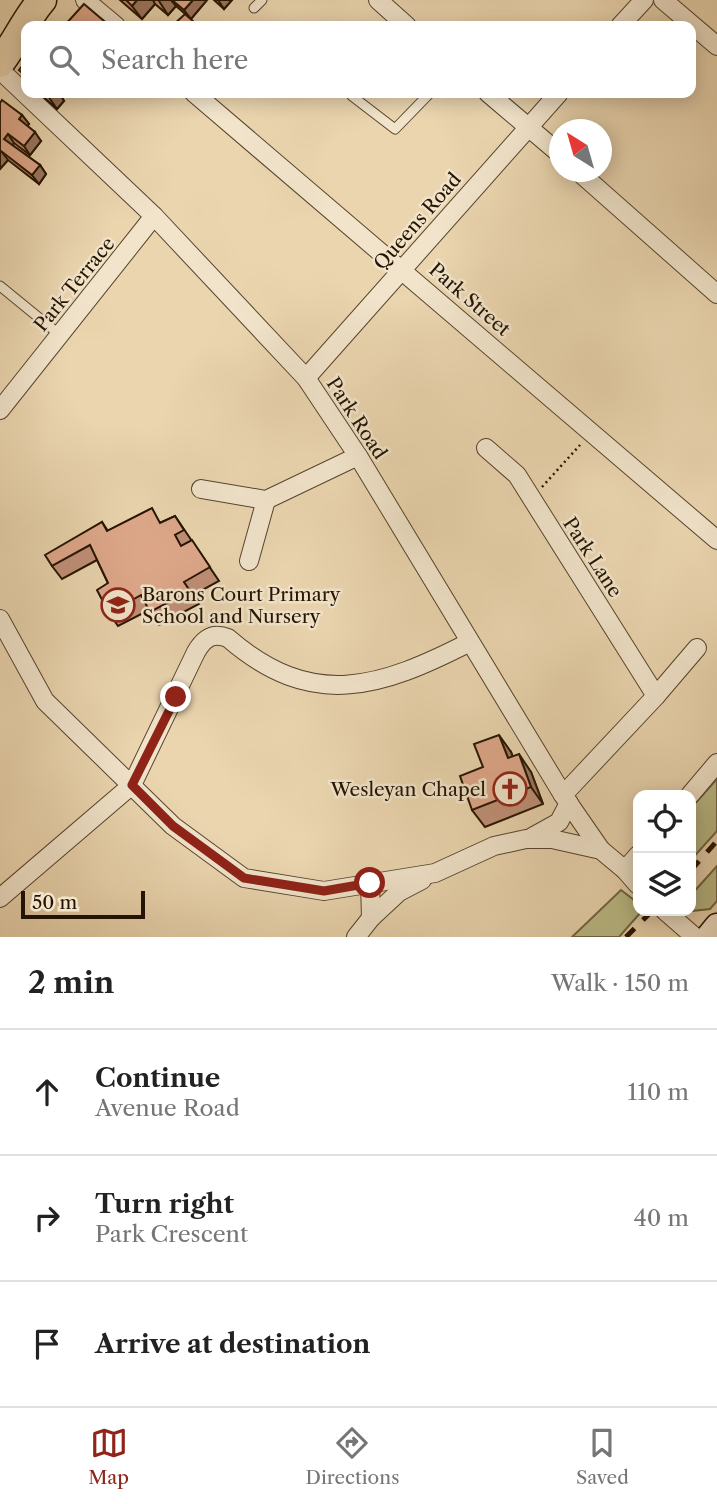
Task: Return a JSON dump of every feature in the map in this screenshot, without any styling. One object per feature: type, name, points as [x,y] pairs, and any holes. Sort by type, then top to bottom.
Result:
[{"type":"main road","points":[[25,21],[42,0]]},
{"type":"main road","points":[[41,21],[60,0]]},
{"type":"main road","points":[[13,47],[21,30]]},
{"type":"street","points":[[85,0],[110,21]]},
{"type":"street","points":[[378,0],[401,21]]},
{"type":"street","points":[[625,21],[644,0]]},
{"type":"street","points":[[663,0],[688,21]]},
{"type":"street","points":[[696,28],[717,46]]},
{"type":"street","name":"Park Road","points":[[0,70],[21,90]]},
{"type":"street","name":"Park Road","points":[[30,98],[154,216],[306,377],[359,456],[566,799],[601,850]]},
{"type":"street","name":"Park Street","points":[[200,98],[717,540]]},
{"type":"street","points":[[494,98],[549,145]]},
{"type":"street","name":"Queens Road","points":[[306,377],[554,98]]},
{"type":"street","points":[[590,182],[717,294]]},
{"type":"street","name":"Park Terrace","points":[[0,410],[154,216]]},
{"type":"street","name":"Park Lane","points":[[486,448],[517,475],[656,696]]},
{"type":"street","points":[[201,489],[266,500],[359,456]]},
{"type":"street","points":[[248,561],[266,500]]},
{"type":"street","points":[[0,619],[45,701],[173,826],[244,878],[324,891],[435,873]]},
{"type":"street","points":[[0,898],[132,785],[196,652],[211,636],[228,638],[289,677],[327,687],[370,683],[406,671],[470,642]]},
{"type":"street","points":[[356,937],[371,918],[399,892],[494,846],[526,839],[552,828],[566,799],[697,648]]},
{"type":"street","points":[[694,790],[717,763]]},
{"type":"street","points":[[526,839],[566,841],[601,850],[631,877]]},
{"type":"street","points":[[370,883],[371,918]]},
{"type":"street","points":[[672,917],[695,937]]},
{"type":"street","points":[[708,937],[717,926]]},
{"type":"lane","points":[[254,8],[261,0]]},
{"type":"lane","points":[[355,98],[395,129],[425,98]]},
{"type":"lane","points":[[0,286],[60,335]]},
{"type":"path","points":[[529,498],[592,432]]},
{"type":"green space","points":[[717,779],[717,831],[696,854],[696,853],[696,802]]},
{"type":"green space","points":[[717,866],[717,901],[710,909],[696,911],[696,889]]},
{"type":"green space","points":[[621,890],[633,899],[633,916],[638,916],[619,937],[572,937]]},
{"type":"building","points":[[126,0],[137,0],[132,6]]},
{"type":"building","points":[[172,0],[193,0],[184,10]]},
{"type":"building","points":[[84,4],[104,21],[69,21]]},
{"type":"building","points":[[185,14],[193,21],[177,21]]},
{"type":"building","points":[[2,100],[22,115],[19,119],[35,132],[24,146],[8,134],[4,139],[40,165],[32,175],[0,152]]},
{"type":"building","points":[[152,508],[160,523],[175,516],[184,530],[175,535],[181,546],[192,540],[210,567],[184,582],[190,591],[150,612],[141,595],[109,613],[97,590],[108,583],[90,545],[52,566],[45,555],[102,522],[107,531]]},
{"type":"building","points":[[499,735],[508,758],[519,754],[531,787],[472,810],[460,776],[483,767],[474,744]]},
{"type":"railway","points":[[696,864],[717,841]]},
{"type":"railway","points":[[626,937],[647,916]]},
{"type":"place","name":"Barons Court Primary School and Nursery","points":[[118,605]]},
{"type":"place","name":"Wesleyan Chapel","points":[[510,789]]},
{"type":"route","points":[[176,697],[132,785],[173,826],[244,878],[324,891],[370,883]]}]
